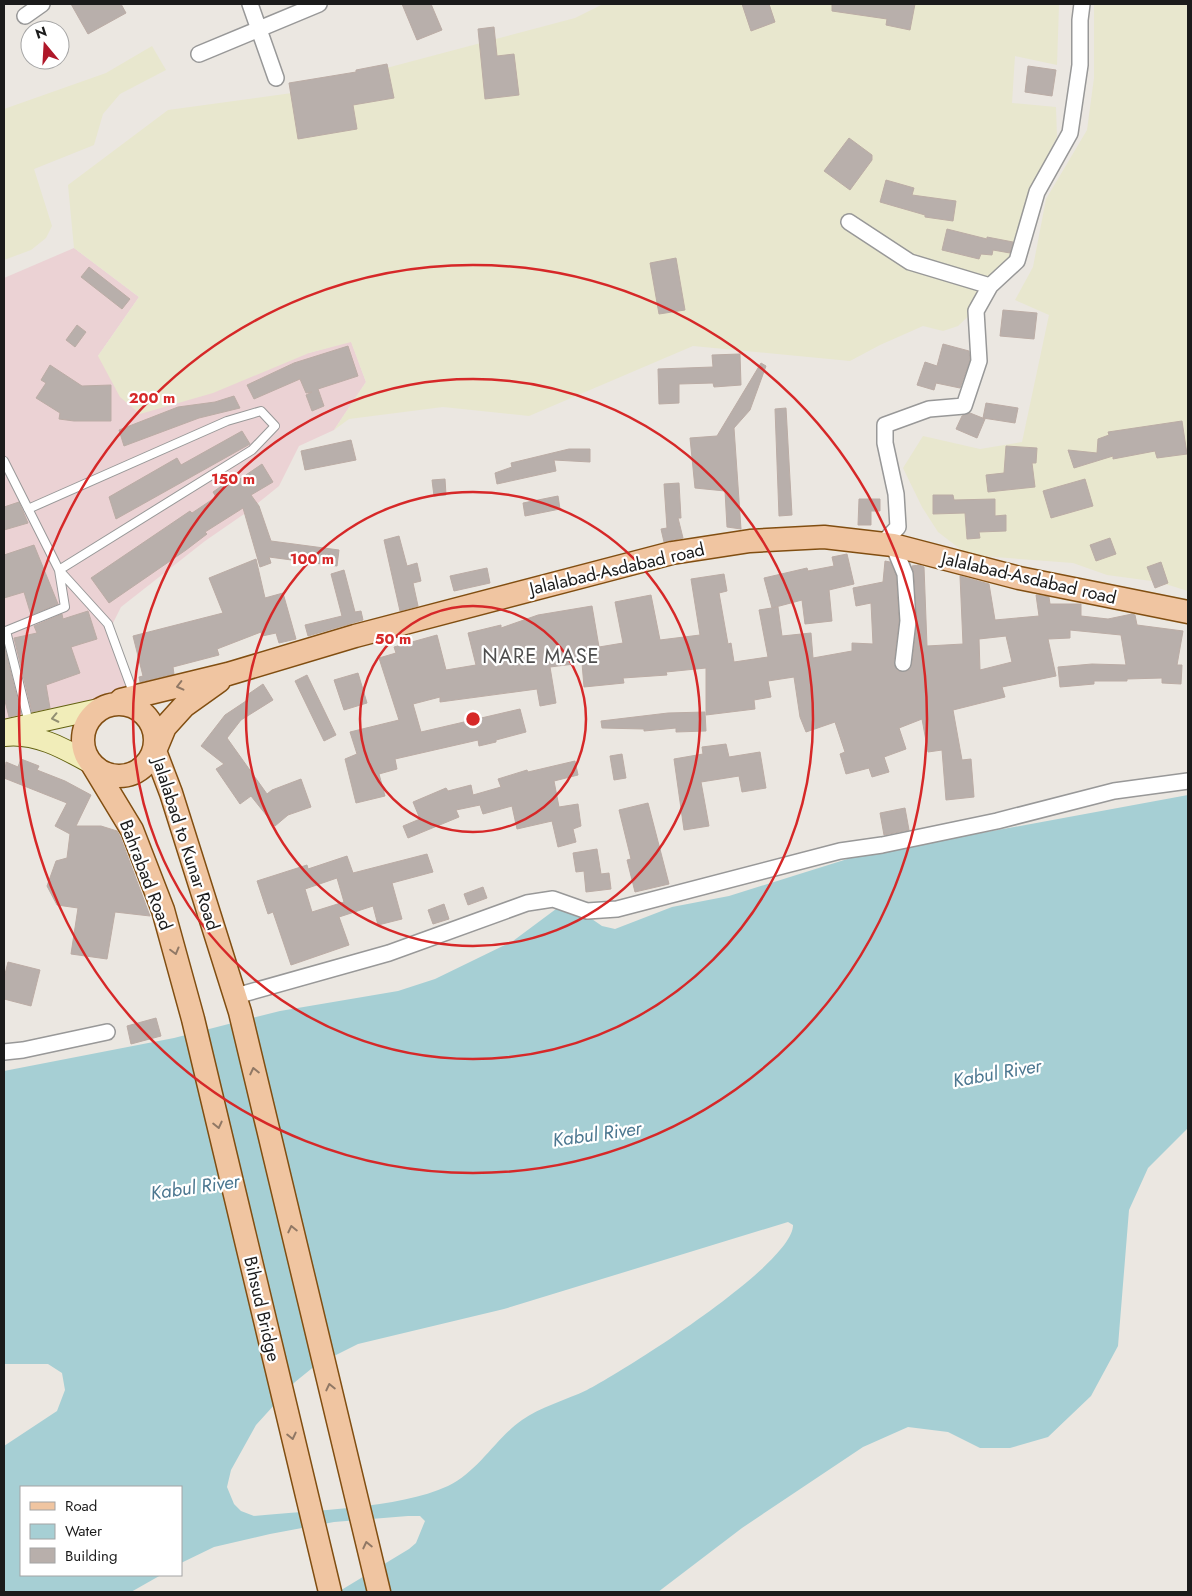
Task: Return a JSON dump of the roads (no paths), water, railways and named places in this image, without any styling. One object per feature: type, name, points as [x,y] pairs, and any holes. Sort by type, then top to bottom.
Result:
[{"type":"main road","name":"Jalalabad-Asdabad road","points":[[118,703],[228,674],[355,636],[672,553],[750,541],[824,537],[888,544],[1018,578],[1188,612]]},
{"type":"main road","name":"Jalalabad to Kunar Road","points":[[228,674],[184,706],[165,727],[155,751],[171,793],[238,1004],[379,1592]]},
{"type":"main road","points":[[92,764],[86,755],[83,733],[94,714],[118,703]]},
{"type":"main road","points":[[4,730],[118,703],[129,705],[139,710],[148,718],[153,728],[155,751],[141,768],[121,776],[106,773],[41,739],[13,735],[4,736]]},
{"type":"main road","name":"Bahrabad Road","points":[[92,764],[136,839],[163,910],[194,1026]]},
{"type":"main road","name":"Bihsud Bridge","points":[[194,1026],[330,1592]]},
{"type":"street","points":[[24,16],[42,4]]},
{"type":"street","points":[[250,4],[276,78]]},
{"type":"street","points":[[199,54],[319,4]]},
{"type":"street","points":[[904,663],[908,621],[905,574],[888,544],[898,527],[896,494],[885,443],[885,424],[929,409],[964,406],[980,361],[976,311],[990,286],[1017,261],[1037,192],[1070,133],[1080,65],[1082,4]]},
{"type":"street","points":[[849,222],[910,262],[990,286]]},
{"type":"street","points":[[238,1004],[527,903],[553,899],[587,911],[617,909],[840,851],[882,845],[997,821],[1114,791],[1188,781]]},
{"type":"street","points":[[4,1052],[23,1050],[107,1032]]},
{"type":"lane","points":[[28,509],[227,420],[261,411],[275,426],[252,450],[59,570]]},
{"type":"lane","points":[[4,461],[59,570],[108,624],[118,703]]},
{"type":"lane","points":[[29,723],[6,632],[65,606],[59,570]]},
{"type":"water","name":"Kabul River","points":[[1188,795],[1188,1128],[1148,1168],[1129,1210],[1118,1346],[1091,1396],[1048,1437],[1010,1448],[980,1448],[948,1432],[908,1427],[863,1447],[742,1528],[658,1592],[338,1592],[409,1549],[416,1543],[425,1521],[420,1516],[408,1516],[334,1522],[214,1547],[182,1563],[182,1486],[20,1486],[20,1576],[159,1576],[131,1592],[4,1592],[4,1446],[57,1411],[65,1390],[62,1373],[48,1364],[4,1364],[4,1071],[174,1038],[280,1011],[398,991],[435,979],[513,941],[556,909],[563,907],[589,917],[602,926],[615,929],[672,907],[729,896],[857,856]],"holes":[[[788,1222],[793,1225],[786,1243],[766,1265],[704,1315],[669,1340],[607,1379],[587,1390],[537,1411],[522,1420],[503,1436],[478,1464],[459,1480],[448,1486],[405,1500],[327,1510],[254,1516],[241,1511],[234,1504],[227,1487],[231,1470],[256,1425],[295,1382],[316,1365],[358,1344],[504,1309]]]},
{"type":"district","name":"NARE MASE","points":[[541,656]]}]
